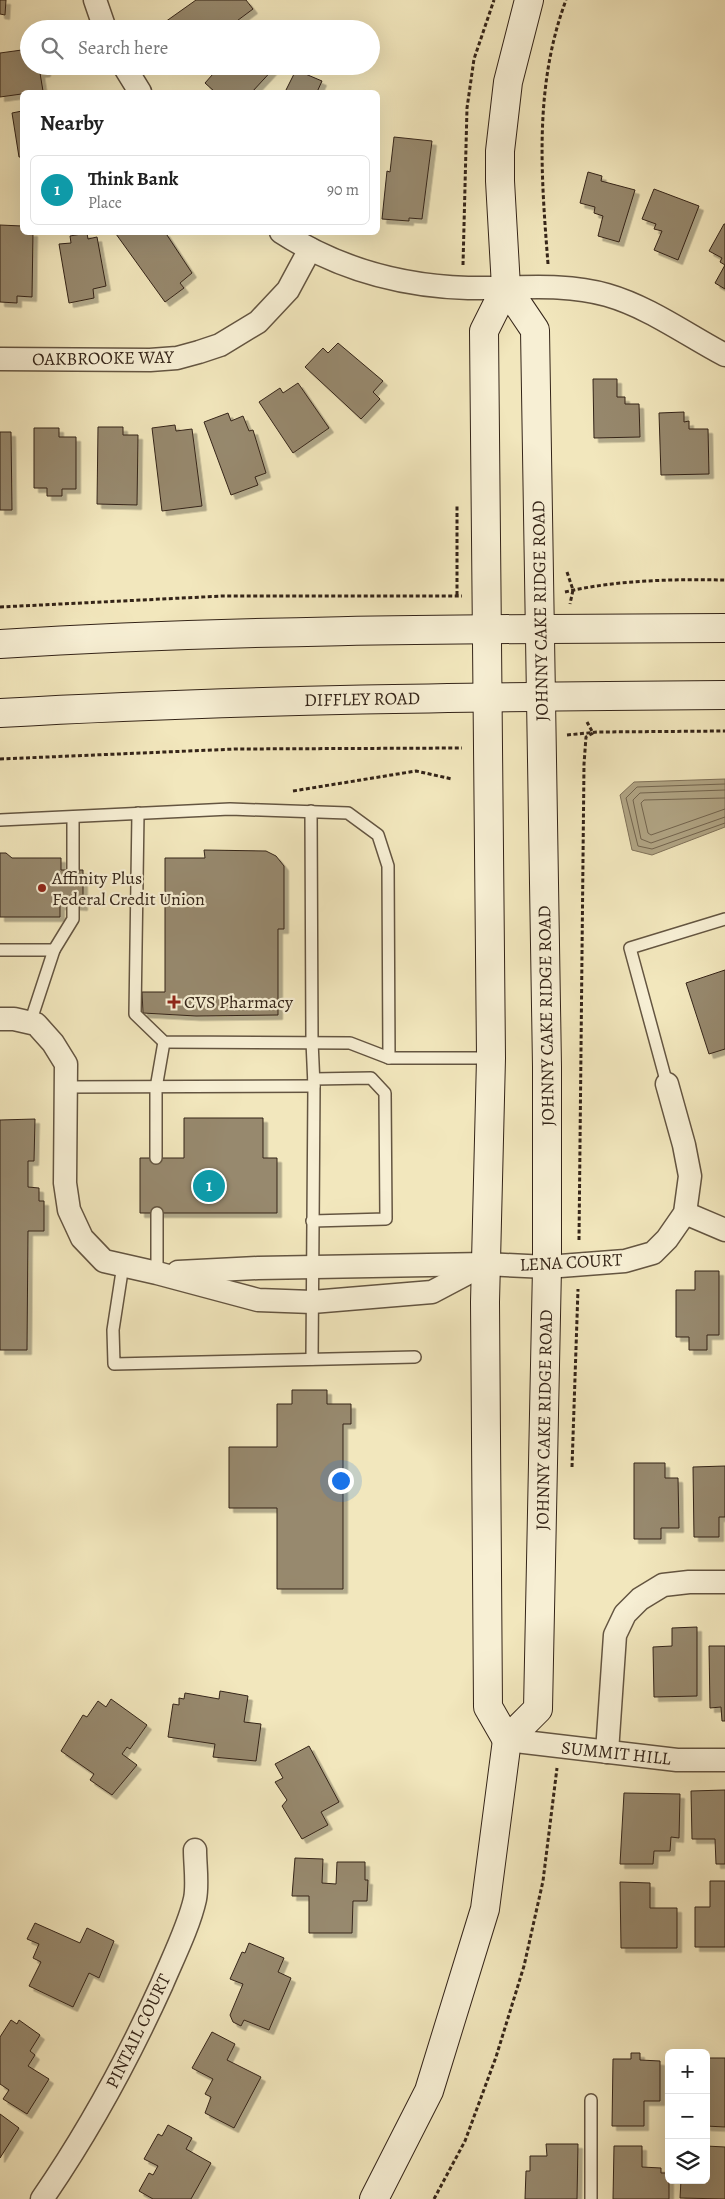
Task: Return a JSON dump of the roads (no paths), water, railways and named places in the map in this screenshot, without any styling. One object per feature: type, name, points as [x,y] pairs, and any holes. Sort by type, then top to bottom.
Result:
[{"type":"street","points":[[95,0],[102,20]]},
{"type":"street","points":[[374,2199],[429,2091],[485,1909],[507,1740],[488,1707],[485,1264],[491,1058],[484,331],[506,287],[500,151],[508,82],[529,0]]},
{"type":"street","points":[[130,75],[139,90]]},
{"type":"street","points":[[286,235],[310,249],[366,273],[386,278],[467,288],[576,289],[607,295],[637,306],[725,355]]},
{"type":"street","name":"OAKBROOKE WAY","points":[[0,359],[150,360],[177,358],[220,345],[258,322],[288,290],[310,249]]},
{"type":"street","name":"JOHNNY CAKE RIDGE ROAD","points":[[506,287],[535,330],[541,593],[547,1068],[547,1267],[538,1709],[507,1740]]},
{"type":"street","points":[[0,644],[133,635],[487,629],[725,628]]},
{"type":"street","name":"DIFFLEY ROAD","points":[[0,713],[134,705],[542,696],[725,695]]},
{"type":"street","points":[[0,1019],[14,1019],[36,1024],[53,1042],[66,1064],[65,1183],[69,1210],[82,1238],[104,1261],[157,1272],[258,1300],[312,1302],[432,1292],[485,1264]]},
{"type":"street","name":"LENA COURT","points":[[157,1272],[258,1268],[485,1264],[547,1267],[624,1261],[653,1253],[667,1239],[685,1213],[690,1176],[684,1145],[666,1084]]},
{"type":"street","points":[[685,1213],[725,1230]]},
{"type":"street","points":[[607,1752],[615,1635],[624,1614],[640,1599],[663,1585],[689,1582],[725,1582]]},
{"type":"street","name":"SUMMIT HILL","points":[[507,1740],[677,1760],[725,1760]]},
{"type":"street","name":"PINTAIL COURT","points":[[42,2199],[66,2165],[110,2092],[140,2033],[175,1955],[195,1898],[195,1850]]},
{"type":"lane","points":[[0,820],[230,809],[348,813],[378,835],[388,866],[389,1058]]},
{"type":"lane","points":[[311,811],[312,1041],[314,1082],[312,1360]]},
{"type":"lane","points":[[138,813],[135,1014],[164,1042],[312,1041],[350,1043],[389,1058],[491,1058]]},
{"type":"lane","points":[[72,817],[73,870]]},
{"type":"lane","points":[[30,1023],[54,950],[73,919],[73,906]]},
{"type":"lane","points":[[666,1084],[630,948],[725,920]]},
{"type":"lane","points":[[0,950],[54,950]]},
{"type":"lane","points":[[156,1158],[156,1088],[164,1042]]},
{"type":"lane","points":[[65,1088],[156,1088],[371,1078],[385,1093],[386,1219],[312,1220]]},
{"type":"lane","points":[[157,1213],[157,1272]]},
{"type":"lane","points":[[123,1266],[113,1330],[114,1364],[415,1357]]},
{"type":"lane","points":[[591,2100],[591,2199]]},
{"type":"water","points":[[725,779],[725,827],[652,855],[632,850],[620,795],[634,782]]},
{"type":"place","name":"Affinity Plus Federal Credit Union","points":[[42,888]]},
{"type":"place","name":"CVS Pharmacy","points":[[174,1002]]},
{"type":"place","name":"Think Bank","points":[[209,1186]]}]
